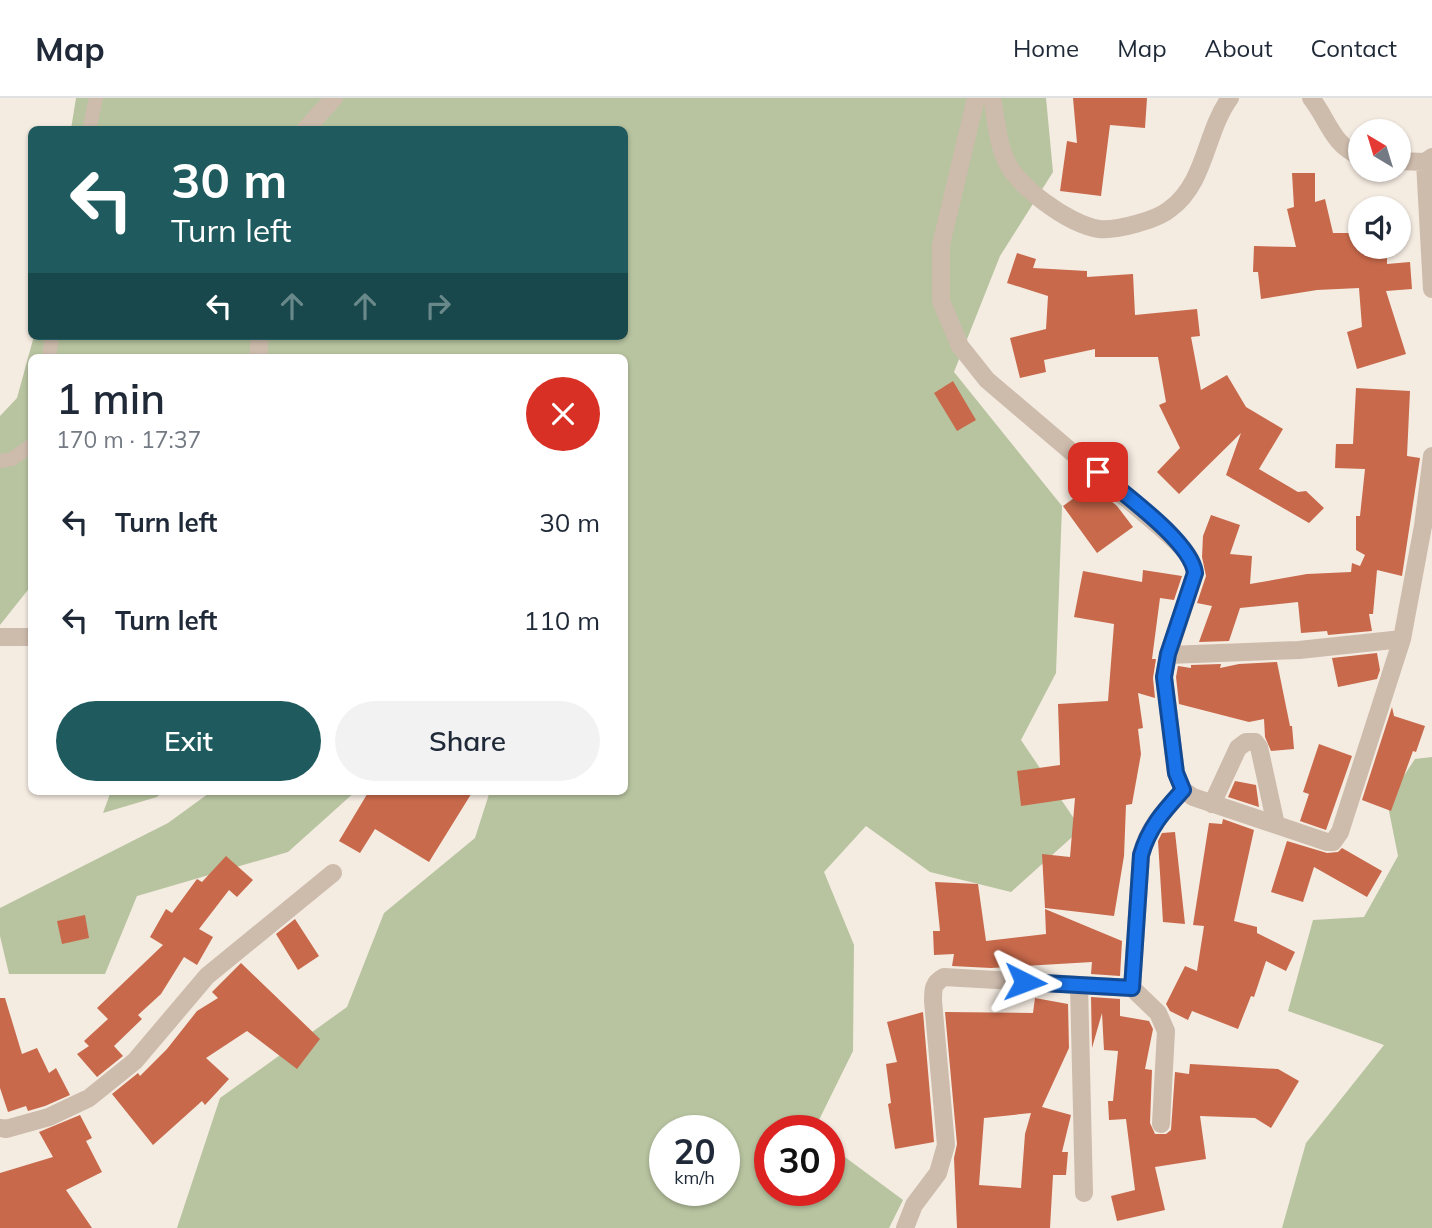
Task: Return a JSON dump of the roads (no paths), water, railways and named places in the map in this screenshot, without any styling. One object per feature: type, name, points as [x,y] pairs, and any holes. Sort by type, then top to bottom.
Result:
[{"type":"street","points":[[309,126],[334,98]]},
{"type":"street","points":[[976,98],[942,245],[941,301],[960,346],[987,380],[1098,472],[1188,554],[1195,573],[1168,654],[1165,694],[1176,773],[1183,790],[1212,804],[1333,842],[1340,832],[1402,639],[1423,526],[1432,456]]},
{"type":"street","points":[[992,98],[1004,157],[1027,189],[1068,217],[1099,229],[1140,223],[1170,210],[1194,185],[1220,111],[1230,98]]},
{"type":"street","points":[[1311,98],[1335,139],[1348,150]]},
{"type":"street","points":[[1411,161],[1429,160],[1432,289]]},
{"type":"street","points":[[0,637],[28,637]]},
{"type":"street","points":[[1168,654],[1299,650],[1402,639]]},
{"type":"street","points":[[1212,804],[1238,748],[1246,742],[1255,742],[1259,747],[1276,825]]},
{"type":"street","points":[[1132,988],[1141,855],[1146,836],[1155,821],[1183,790]]},
{"type":"street","points":[[0,1128],[6,1129],[49,1117],[89,1098],[135,1061],[207,976],[333,873]]},
{"type":"street","points":[[905,1228],[914,1205],[938,1173],[946,1145],[933,1001],[933,988],[937,981],[944,977],[1132,988],[1158,1013],[1166,1031],[1161,1124]]},
{"type":"street","points":[[1079,985],[1084,1193]]},
{"type":"lane","points":[[90,126],[96,98]]},
{"type":"lane","points":[[0,461],[12,459],[28,448]]}]
